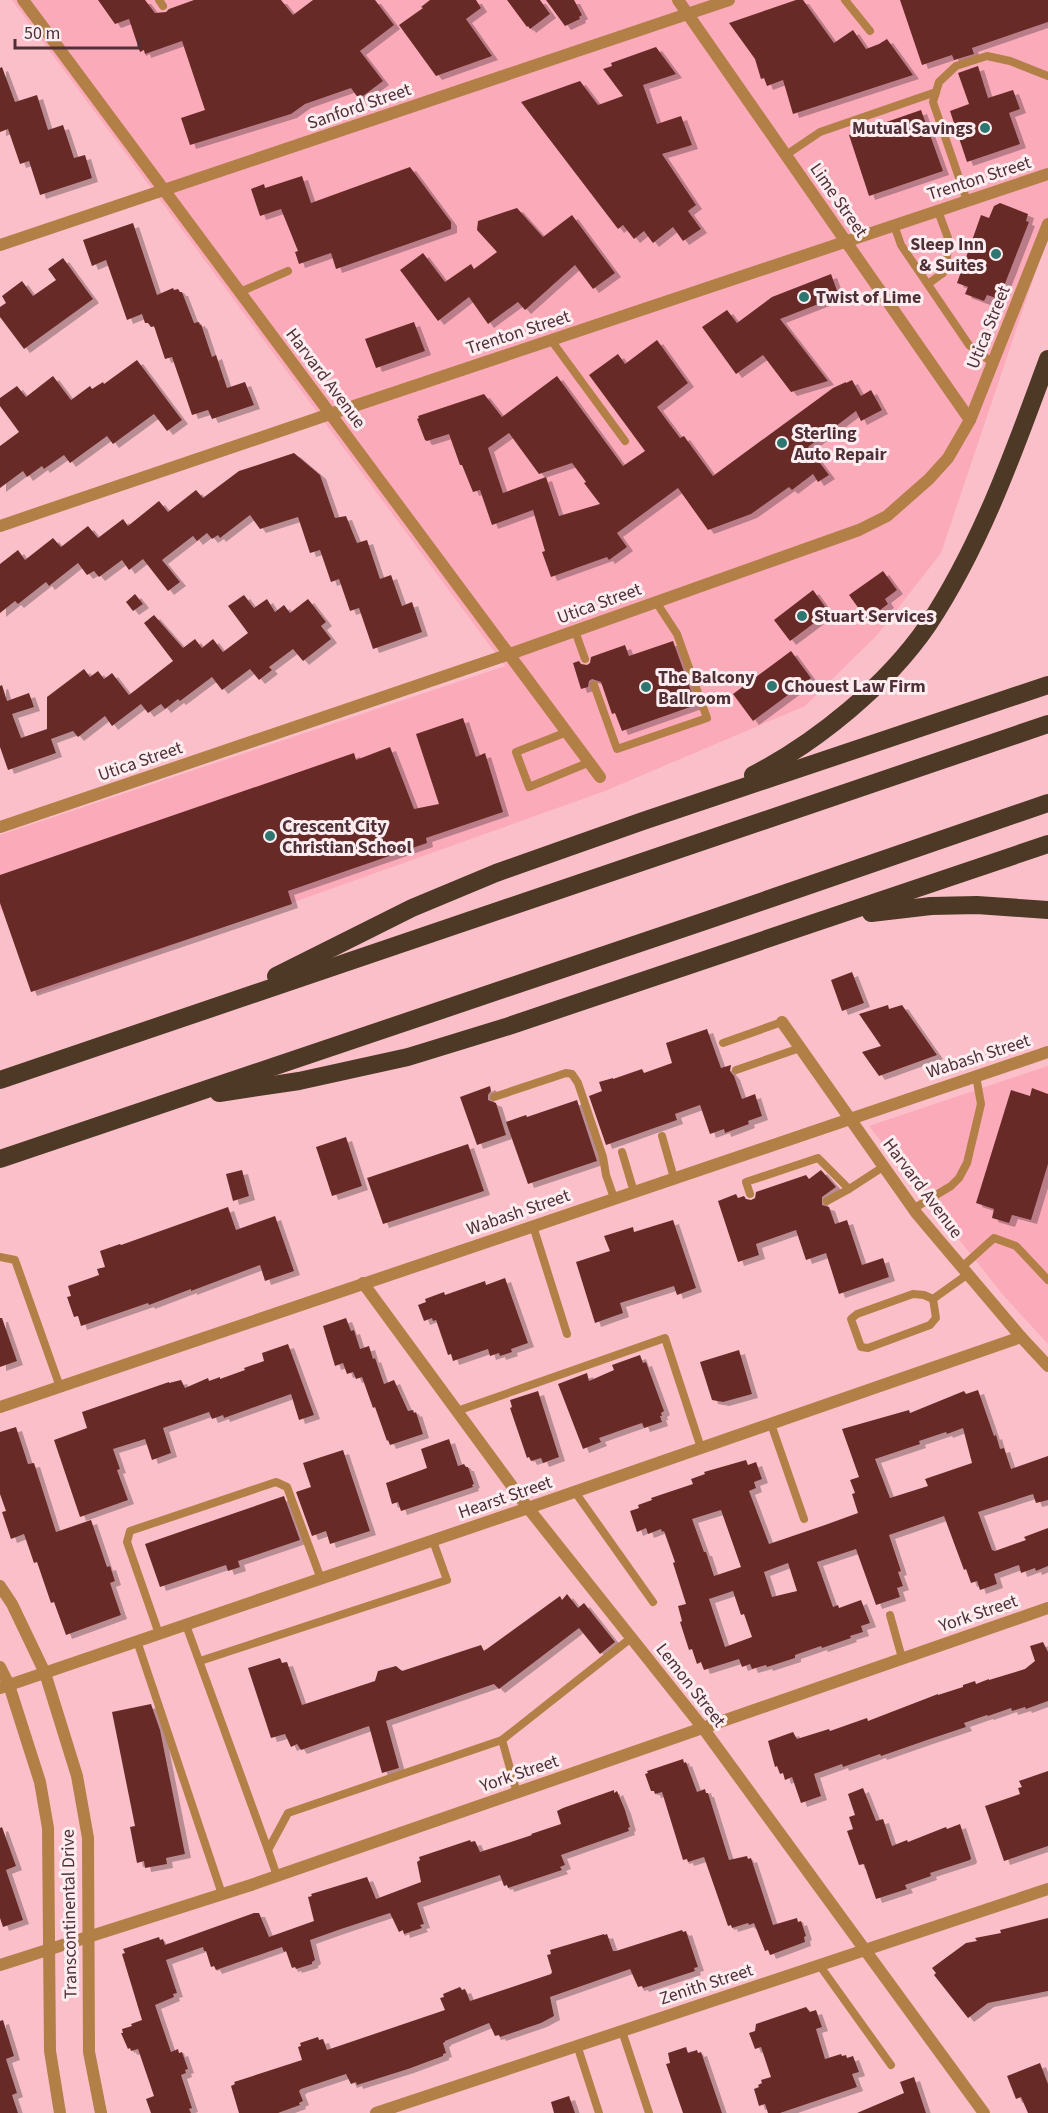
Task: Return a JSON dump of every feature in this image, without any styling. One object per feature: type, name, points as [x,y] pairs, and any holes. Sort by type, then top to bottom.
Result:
[{"type":"highway","points":[[643,821],[724,789],[788,756],[834,723],[896,666],[927,625],[972,549],[1048,359]]},
{"type":"highway","points":[[223,1004],[412,908],[506,870],[643,821],[1048,685]]},
{"type":"highway","points":[[0,1080],[1048,723]]},
{"type":"highway","points":[[0,1159],[1048,804]]},
{"type":"highway","points":[[167,1102],[299,1081],[408,1057],[509,1026],[1048,844]]},
{"type":"highway","points":[[796,929],[887,910],[931,906],[976,905],[1048,910]]},
{"type":"street","name":"Harvard Avenue","points":[[23,0],[600,777]]},
{"type":"street","name":"Lime Street","points":[[678,0],[970,420]]},
{"type":"street","name":"Sanford Street","points":[[0,245],[729,0]]},
{"type":"street","name":"Trenton Street","points":[[0,526],[1048,174]]},
{"type":"street","name":"Utica Street","points":[[2,824],[510,654],[859,530],[887,516],[929,479],[948,458],[970,420],[1048,224]]},
{"type":"street","name":"Harvard Avenue","points":[[782,1022],[913,1209],[1048,1366]]},
{"type":"street","name":"Wabash Street","points":[[0,1407],[1048,1052]]},
{"type":"street","name":"Lemon Street","points":[[363,1283],[528,1508],[703,1728],[984,2113]]},
{"type":"street","name":"Hearst Street","points":[[4,1686],[433,1541],[1021,1337]]},
{"type":"street","name":"Transcontinental Drive","points":[[0,1586],[12,1604],[45,1673],[77,1776],[88,1839],[89,2052],[101,2113]]},
{"type":"street","name":"York Street","points":[[0,1965],[277,1876],[1048,1608]]},
{"type":"street","name":"Transcontinental Drive","points":[[0,1667],[4,1686],[40,1782],[48,1828],[51,1947],[50,2051],[56,2102],[60,2113]]},
{"type":"street","name":"Zenith Street","points":[[376,2113],[1048,1889]]},
{"type":"lane","points":[[845,0],[870,32]]},
{"type":"lane","points":[[967,201],[933,102],[939,82],[956,66],[987,56],[1010,61],[1048,76]]},
{"type":"lane","points":[[786,154],[820,132],[936,92]]},
{"type":"lane","points":[[938,211],[948,238],[947,259]]},
{"type":"lane","points":[[894,225],[901,245],[969,345],[993,363]]},
{"type":"lane","points":[[240,292],[288,272]]},
{"type":"lane","points":[[927,284],[943,273]]},
{"type":"lane","points":[[551,340],[625,441]]},
{"type":"lane","points":[[594,685],[617,750],[706,718],[677,634],[656,602]]},
{"type":"lane","points":[[575,631],[585,659]]},
{"type":"lane","points":[[567,732],[516,752],[529,788],[590,762]]},
{"type":"lane","points":[[723,1043],[782,1022]]},
{"type":"lane","points":[[736,1070],[800,1048]]},
{"type":"lane","points":[[494,1097],[566,1073],[572,1074],[578,1083],[614,1198]]},
{"type":"lane","points":[[913,1209],[951,1186],[959,1178],[967,1163],[981,1104],[976,1076]]},
{"type":"lane","points":[[662,1136],[674,1178]]},
{"type":"lane","points":[[622,1152],[634,1192]]},
{"type":"lane","points":[[750,1194],[746,1182],[818,1158],[849,1189]]},
{"type":"lane","points":[[827,1201],[883,1167]]},
{"type":"lane","points":[[533,1226],[567,1334]]},
{"type":"lane","points":[[933,1299],[965,1271],[994,1238],[1016,1246],[1047,1276]]},
{"type":"lane","points":[[0,1257],[15,1260],[60,1387]]},
{"type":"lane","points":[[913,1294],[933,1299],[936,1318],[930,1325],[868,1348],[861,1347],[851,1319],[856,1314],[913,1294]]},
{"type":"lane","points":[[457,1411],[665,1338],[701,1448]]},
{"type":"lane","points":[[771,1424],[804,1519]]},
{"type":"lane","points":[[159,1634],[127,1542],[130,1531],[276,1482],[287,1486],[321,1579]]},
{"type":"lane","points":[[575,1492],[653,1602]]},
{"type":"lane","points":[[200,1661],[447,1580],[433,1541]]},
{"type":"lane","points":[[890,1615],[902,1658]]},
{"type":"lane","points":[[186,1625],[277,1876]]},
{"type":"lane","points":[[268,1850],[288,1813],[502,1740],[631,1638]]},
{"type":"lane","points":[[137,1641],[222,1894]]},
{"type":"lane","points":[[502,1740],[517,1793]]},
{"type":"lane","points":[[820,1966],[891,2065]]},
{"type":"lane","points":[[622,2031],[649,2113]]},
{"type":"lane","points":[[578,2045],[599,2113]]},
{"type":"shaded area","points":[[12,0],[1048,0],[1048,235],[941,553],[877,635],[805,706],[605,791],[36,994],[9,912],[0,909],[0,835],[505,666]]},
{"type":"shaded area","points":[[1048,1066],[1048,1344],[1003,1295],[869,1126]]},
{"type":"building","points":[[98,0],[145,0],[155,13],[166,12],[194,0],[281,0],[293,15],[313,0],[375,0],[394,25],[360,51],[383,81],[359,99],[351,88],[305,104],[291,114],[190,145],[181,118],[205,110],[182,41],[145,54],[144,50],[140,52],[129,19],[115,24]]},
{"type":"building","points":[[430,0],[476,0],[481,8],[466,19],[492,56],[436,76],[399,25],[423,8],[421,7]]},
{"type":"building","points":[[507,0],[540,0],[550,14],[530,29]]},
{"type":"building","points":[[546,0],[574,0],[582,15],[580,19],[565,26]]},
{"type":"building","points":[[796,0],[803,0],[834,43],[853,30],[866,49],[887,39],[913,75],[793,114],[783,80],[767,86],[764,78],[761,79],[755,59],[729,23]]},
{"type":"building","points":[[900,0],[1048,0],[1048,22],[972,48],[974,54],[954,60],[952,55],[922,65]]},
{"type":"building","points":[[656,47],[676,74],[643,85],[657,124],[681,116],[692,145],[662,154],[696,205],[688,211],[701,229],[683,241],[673,227],[653,243],[644,231],[634,239],[623,225],[618,229],[521,102],[580,81],[598,105],[623,96],[603,69],[612,66],[611,63]]},
{"type":"building","name":"Mutual Savings","points":[[978,66],[988,98],[1013,90],[1020,109],[1009,113],[1020,144],[967,162],[950,111],[969,104],[958,73]]},
{"type":"building","points":[[2,67],[15,102],[37,95],[48,130],[63,125],[74,158],[85,155],[92,178],[40,195],[29,161],[20,164],[8,129],[0,132],[0,68]]},
{"type":"building","points":[[921,110],[943,171],[869,196],[849,135]]},
{"type":"building","points":[[410,167],[451,222],[451,229],[336,269],[331,253],[299,264],[295,252],[298,251],[281,209],[260,216],[251,189],[264,184],[265,188],[302,176],[311,203]]},
{"type":"building","name":"Sleep Inn & Suites","points":[[1000,203],[1028,214],[1026,221],[1029,222],[999,299],[987,295],[984,301],[965,294],[968,287],[957,283],[981,215],[989,218],[994,206]]},
{"type":"building","points":[[517,208],[543,237],[572,215],[615,273],[593,289],[575,265],[525,310],[518,302],[488,324],[469,297],[438,321],[400,270],[423,253],[445,282],[471,264],[474,269],[497,252],[477,230],[478,221]]},
{"type":"building","points":[[133,223],[157,295],[173,288],[182,292],[194,323],[201,324],[212,357],[216,355],[227,388],[245,382],[254,405],[212,419],[208,410],[192,415],[172,357],[165,359],[154,326],[151,327],[145,323],[142,314],[127,320],[106,260],[92,266],[83,240]]},
{"type":"building","points":[[63,258],[93,299],[24,349],[0,317],[0,307],[6,303],[2,296],[22,281],[33,296],[56,280],[48,269]]},
{"type":"building","points":[[831,274],[839,296],[780,319],[828,381],[791,392],[763,355],[736,374],[702,327],[727,310],[737,323],[772,297]]},
{"type":"building","points":[[414,322],[425,351],[376,368],[365,339]]},
{"type":"building","points":[[657,340],[688,383],[657,407],[680,438],[684,436],[713,476],[833,388],[846,382],[852,380],[861,396],[871,390],[882,410],[861,421],[856,411],[808,447],[829,475],[818,482],[813,474],[792,490],[789,487],[751,514],[708,530],[678,488],[617,533],[627,547],[609,560],[607,557],[551,577],[542,552],[545,551],[533,510],[492,525],[480,490],[473,492],[449,434],[425,440],[418,416],[484,394],[502,417],[557,376],[623,466],[645,451],[589,375],[618,354],[625,364]],"holes":[[[509,433],[539,474],[572,463],[600,504],[559,516],[546,477],[503,493],[488,448]]]},
{"type":"building","points":[[137,360],[182,420],[167,431],[154,414],[113,444],[107,436],[70,463],[64,455],[44,469],[42,466],[27,477],[23,471],[0,488],[0,446],[19,432],[0,406],[0,398],[17,386],[26,397],[53,376],[71,400],[90,386],[92,389],[103,382],[104,384]]},
{"type":"building","points":[[294,453],[320,475],[335,518],[346,516],[357,543],[367,540],[380,579],[391,575],[402,606],[412,602],[422,632],[373,649],[359,608],[350,611],[339,579],[331,582],[320,550],[310,553],[298,517],[260,529],[250,515],[220,538],[218,535],[212,539],[207,533],[197,541],[193,536],[162,560],[180,582],[168,591],[143,559],[129,570],[122,560],[99,577],[94,571],[87,575],[78,563],[49,586],[46,582],[18,604],[15,601],[0,613],[0,564],[18,550],[25,560],[53,538],[61,547],[88,526],[98,538],[123,519],[128,526],[159,501],[168,512],[196,490],[203,498],[239,471]]},
{"type":"building","points":[[883,571],[897,590],[885,599],[888,604],[867,620],[849,595]]},
{"type":"building","name":"Stuart Services","points":[[813,590],[829,612],[790,641],[774,620]]},
{"type":"building","points":[[135,594],[143,604],[133,611],[126,602]]},
{"type":"building","points":[[244,595],[254,608],[267,599],[275,612],[284,605],[290,613],[308,599],[326,622],[321,626],[331,639],[303,661],[293,649],[269,667],[272,670],[259,680],[250,669],[222,690],[212,677],[180,701],[178,699],[165,709],[161,704],[148,713],[141,704],[112,726],[105,716],[78,737],[73,731],[51,739],[56,753],[8,770],[0,747],[0,686],[2,685],[7,701],[29,693],[34,707],[12,714],[21,738],[47,729],[47,697],[84,669],[90,677],[98,671],[104,679],[112,673],[129,695],[173,661],[144,623],[154,615],[183,648],[195,639],[202,648],[213,639],[223,652],[248,633],[228,606]]},
{"type":"building","name":"The Balcony Ballroom","points":[[673,641],[696,705],[622,731],[615,713],[612,714],[601,682],[592,679],[588,687],[581,689],[573,663],[579,661],[587,665],[591,657],[625,645],[629,656]]},
{"type":"building","name":"Chouest Law Firm","points":[[791,651],[811,678],[753,721],[733,694]]},
{"type":"building","points":[[463,718],[476,757],[485,753],[503,812],[426,838],[427,843],[288,891],[292,904],[31,992],[0,903],[0,875],[354,753],[356,760],[390,747],[414,809],[439,804],[416,734]]},
{"type":"building","points":[[852,972],[864,1003],[842,1011],[831,980]]},
{"type":"building","points":[[888,1005],[889,1009],[902,1005],[937,1055],[879,1076],[862,1052],[881,1046],[859,1014]]},
{"type":"building","points":[[707,1029],[721,1068],[731,1065],[730,1071],[742,1099],[755,1094],[762,1116],[748,1121],[749,1124],[725,1133],[724,1129],[710,1134],[700,1105],[675,1114],[677,1120],[606,1145],[589,1096],[602,1091],[599,1082],[642,1069],[644,1073],[672,1063],[666,1043]]},
{"type":"building","points":[[490,1086],[488,1100],[496,1103],[506,1135],[477,1145],[460,1097]]},
{"type":"building","points":[[1032,1088],[1048,1094],[1048,1164],[1031,1220],[1012,1215],[1009,1223],[992,1218],[994,1209],[976,1203],[1011,1090],[1030,1096]]},
{"type":"building","points":[[577,1100],[597,1161],[528,1184],[506,1122]]},
{"type":"building","points":[[346,1137],[362,1186],[332,1196],[316,1147]]},
{"type":"building","points":[[468,1144],[484,1191],[383,1224],[367,1178]]},
{"type":"building","points":[[242,1170],[249,1196],[233,1201],[226,1174]]},
{"type":"building","points":[[821,1170],[836,1187],[822,1197],[822,1205],[829,1207],[835,1224],[847,1220],[862,1265],[883,1258],[889,1277],[839,1294],[826,1253],[806,1260],[796,1230],[756,1244],[759,1255],[738,1262],[718,1201],[736,1194],[738,1198],[744,1196],[751,1200],[755,1198],[756,1192],[806,1175],[809,1179]]},
{"type":"building","points":[[228,1207],[236,1230],[275,1216],[294,1271],[265,1281],[260,1265],[191,1291],[191,1289],[81,1326],[78,1316],[74,1317],[67,1297],[71,1296],[68,1286],[99,1275],[97,1269],[105,1267],[100,1251]]},
{"type":"building","points":[[673,1220],[696,1288],[677,1295],[674,1286],[620,1303],[623,1313],[595,1323],[576,1262],[610,1251],[604,1236],[633,1227],[634,1232]]},
{"type":"building","points":[[505,1278],[528,1343],[500,1356],[499,1353],[490,1356],[488,1349],[453,1361],[451,1354],[448,1355],[436,1320],[433,1321],[432,1318],[424,1321],[418,1305],[426,1302],[425,1299],[444,1292],[445,1295],[485,1281],[486,1285]]},
{"type":"building","points":[[0,1318],[2,1318],[17,1361],[0,1367]]},
{"type":"building","points":[[346,1318],[351,1331],[354,1330],[360,1349],[369,1346],[384,1384],[394,1380],[408,1411],[416,1412],[423,1434],[390,1445],[362,1377],[356,1379],[353,1372],[347,1374],[343,1363],[335,1366],[323,1326]]},
{"type":"building","points":[[288,1344],[314,1415],[299,1420],[291,1394],[224,1418],[223,1415],[212,1419],[209,1412],[163,1428],[171,1453],[152,1460],[145,1439],[113,1449],[120,1469],[117,1470],[128,1500],[80,1517],[54,1440],[87,1428],[82,1412],[169,1382],[181,1380],[185,1388],[208,1378],[209,1381],[220,1377],[220,1379],[264,1361],[262,1353]]},
{"type":"building","points":[[739,1350],[752,1394],[723,1402],[712,1400],[700,1362]]},
{"type":"building","points":[[640,1355],[643,1363],[646,1362],[664,1411],[660,1416],[662,1422],[644,1428],[642,1423],[633,1426],[599,1438],[601,1442],[583,1449],[558,1384],[587,1373],[589,1381],[614,1370],[612,1365]]},
{"type":"building","points":[[978,1390],[994,1436],[996,1435],[1000,1449],[1004,1448],[1011,1469],[1048,1456],[1048,1500],[1036,1503],[1033,1494],[978,1512],[992,1550],[995,1551],[1026,1540],[1024,1537],[1048,1528],[1048,1566],[1036,1571],[1035,1568],[1021,1573],[1019,1565],[994,1574],[997,1584],[980,1590],[977,1581],[971,1583],[966,1569],[964,1570],[944,1516],[889,1535],[901,1571],[898,1572],[903,1586],[897,1588],[900,1597],[876,1605],[856,1549],[817,1562],[833,1607],[838,1605],[839,1608],[861,1600],[870,1623],[861,1626],[863,1632],[767,1667],[766,1665],[752,1669],[750,1664],[742,1667],[739,1659],[704,1670],[701,1662],[697,1664],[692,1649],[689,1650],[680,1622],[682,1621],[678,1606],[686,1604],[664,1531],[662,1532],[661,1529],[648,1534],[646,1528],[637,1532],[630,1511],[652,1500],[651,1498],[693,1484],[691,1479],[705,1474],[704,1472],[746,1460],[748,1465],[756,1462],[762,1479],[754,1482],[756,1488],[749,1491],[769,1544],[825,1525],[858,1513],[850,1480],[859,1477],[842,1429],[909,1410],[910,1413],[964,1391],[966,1394]],"holes":[[[963,1428],[972,1463],[925,1479],[928,1486],[890,1498],[875,1459],[920,1444],[919,1441],[946,1432],[947,1434]],[[721,1510],[741,1567],[714,1576],[692,1519]],[[788,1563],[797,1591],[772,1597],[764,1572]],[[733,1591],[752,1637],[725,1647],[709,1599]]]},
{"type":"building","points":[[538,1391],[559,1457],[543,1463],[541,1458],[531,1461],[529,1457],[527,1458],[510,1408],[512,1407],[510,1400]]},
{"type":"building","points":[[16,1427],[28,1464],[34,1463],[56,1532],[91,1520],[107,1567],[110,1566],[115,1581],[110,1583],[121,1615],[66,1635],[54,1602],[51,1603],[37,1562],[34,1563],[24,1534],[11,1539],[2,1512],[6,1511],[0,1494],[0,1432]]},
{"type":"building","points":[[449,1439],[458,1466],[464,1464],[468,1467],[473,1487],[401,1511],[398,1502],[392,1504],[386,1483],[427,1468],[421,1449]]},
{"type":"building","points":[[343,1450],[370,1531],[330,1544],[326,1531],[312,1536],[296,1492],[311,1487],[303,1463]]},
{"type":"building","points":[[284,1496],[300,1540],[238,1561],[240,1567],[228,1571],[226,1565],[160,1587],[145,1544]]},
{"type":"building","points":[[567,1594],[578,1608],[584,1603],[615,1642],[600,1654],[579,1628],[499,1689],[494,1684],[386,1721],[399,1768],[382,1773],[369,1726],[301,1750],[297,1744],[291,1747],[285,1734],[271,1738],[248,1668],[280,1658],[282,1663],[287,1662],[302,1705],[375,1681],[378,1671],[396,1666],[402,1671],[481,1645],[484,1651],[560,1596],[562,1600]]},
{"type":"building","points":[[1043,1642],[1048,1652],[1048,1701],[1026,1709],[1025,1707],[1012,1711],[1011,1708],[987,1715],[964,1723],[966,1727],[881,1756],[880,1754],[843,1767],[842,1764],[814,1774],[821,1796],[801,1803],[792,1777],[785,1780],[783,1773],[780,1774],[777,1766],[775,1767],[768,1741],[793,1732],[797,1739],[829,1729],[830,1731],[867,1718],[868,1721],[975,1681],[976,1684],[1025,1669],[1035,1661],[1030,1646]]},
{"type":"building","points":[[151,1704],[160,1730],[185,1854],[166,1858],[167,1864],[145,1868],[144,1861],[137,1863],[130,1827],[135,1826],[112,1712]]},
{"type":"building","points":[[683,1759],[697,1792],[705,1789],[708,1793],[729,1860],[747,1856],[748,1859],[751,1858],[773,1925],[797,1918],[798,1922],[801,1921],[806,1936],[804,1937],[805,1942],[770,1955],[768,1950],[765,1951],[754,1923],[732,1928],[731,1925],[728,1926],[704,1857],[688,1862],[687,1859],[683,1860],[662,1792],[655,1794],[651,1791],[645,1774],[648,1773],[647,1771]]},
{"type":"building","points":[[1048,1771],[1048,1846],[1004,1861],[985,1806],[1020,1794],[1018,1788],[1022,1787],[1019,1781]]},
{"type":"building","points":[[863,1788],[876,1821],[883,1819],[892,1846],[960,1824],[970,1860],[930,1873],[931,1876],[905,1885],[907,1889],[876,1899],[864,1864],[859,1865],[847,1831],[853,1829],[849,1817],[855,1815],[848,1794]]},
{"type":"building","points":[[614,1790],[614,1793],[617,1791],[625,1810],[629,1831],[561,1855],[565,1865],[560,1867],[562,1870],[508,1888],[507,1885],[504,1886],[500,1875],[417,1903],[424,1924],[420,1925],[422,1928],[404,1934],[403,1930],[399,1932],[390,1913],[310,1940],[315,1960],[312,1964],[296,1969],[292,1968],[286,1951],[284,1952],[282,1947],[216,1970],[214,1966],[211,1967],[203,1947],[166,1960],[177,1993],[173,1994],[174,1997],[155,2005],[171,2052],[178,2049],[179,2053],[182,2052],[188,2069],[181,2075],[192,2108],[189,2109],[191,2113],[151,2113],[146,2099],[154,2096],[138,2049],[131,2051],[130,2048],[128,2049],[121,2033],[123,2033],[122,2029],[142,2020],[122,1954],[125,1953],[123,1949],[159,1937],[160,1940],[163,1939],[165,1945],[254,1913],[259,1913],[269,1937],[314,1921],[308,1897],[312,1896],[311,1894],[367,1877],[376,1899],[421,1882],[417,1862],[420,1860],[419,1857],[470,1840],[475,1841],[480,1852],[532,1835],[561,1824],[557,1811]]},
{"type":"building","points":[[2,1827],[16,1866],[6,1870],[23,1920],[3,1927],[0,1918],[0,1828]]},
{"type":"building","points":[[1048,1918],[1048,1991],[988,2003],[968,2018],[934,1975],[936,1973],[932,1968],[966,1943],[977,1941],[975,1938],[1001,1933],[1000,1930]]},
{"type":"building","points":[[682,1930],[686,1931],[698,1967],[694,1968],[695,1971],[643,1988],[638,1987],[630,1969],[550,1997],[554,2016],[541,2023],[500,2037],[495,2036],[489,2023],[445,2041],[443,2043],[446,2053],[443,2056],[408,2069],[357,2085],[356,2082],[351,2084],[346,2074],[301,2089],[299,2091],[303,2101],[299,2103],[300,2105],[278,2113],[239,2113],[231,2086],[235,2084],[234,2082],[302,2060],[298,2047],[301,2046],[300,2043],[318,2037],[319,2040],[323,2039],[327,2050],[445,2010],[440,1998],[444,1997],[443,1994],[460,1987],[462,1990],[465,1989],[470,2001],[551,1974],[547,1955],[551,1954],[550,1950],[604,1934],[607,1934],[613,1951],[616,1951]]},
{"type":"building","points":[[806,2007],[810,2012],[816,2010],[822,2027],[816,2029],[825,2059],[841,2054],[846,2055],[847,2058],[853,2056],[859,2072],[852,2074],[857,2087],[780,2113],[768,2113],[765,2104],[759,2106],[754,2089],[759,2087],[761,2080],[771,2077],[761,2047],[755,2049],[749,2033],[755,2031],[756,2024]]},
{"type":"building","points":[[3,2020],[14,2056],[6,2059],[17,2093],[12,2095],[18,2113],[0,2113],[0,2021]]},
{"type":"building","points":[[686,2047],[688,2053],[697,2050],[698,2053],[701,2052],[722,2113],[683,2113],[666,2064],[670,2063],[668,2053]]},
{"type":"building","points":[[1040,2063],[1048,2084],[1048,2113],[1028,2113],[1021,2097],[1016,2099],[1007,2076]]},
{"type":"building","points":[[914,2077],[926,2113],[857,2113],[904,2093],[900,2082]]},
{"type":"building","points":[[569,2096],[575,2113],[554,2113],[551,2102]]},
{"type":"place","name":"Mutual Savings","points":[[985,128]]},
{"type":"place","name":"Sleep Inn & Suites","points":[[996,254]]},
{"type":"place","name":"Twist of Lime","points":[[804,297]]},
{"type":"place","name":"Sterling Auto Repair","points":[[782,443]]},
{"type":"place","name":"Stuart Services","points":[[802,616]]},
{"type":"place","name":"Chouest Law Firm","points":[[772,686]]},
{"type":"place","name":"The Balcony Ballroom","points":[[646,687]]},
{"type":"place","name":"Crescent City Christian School","points":[[270,836]]}]
